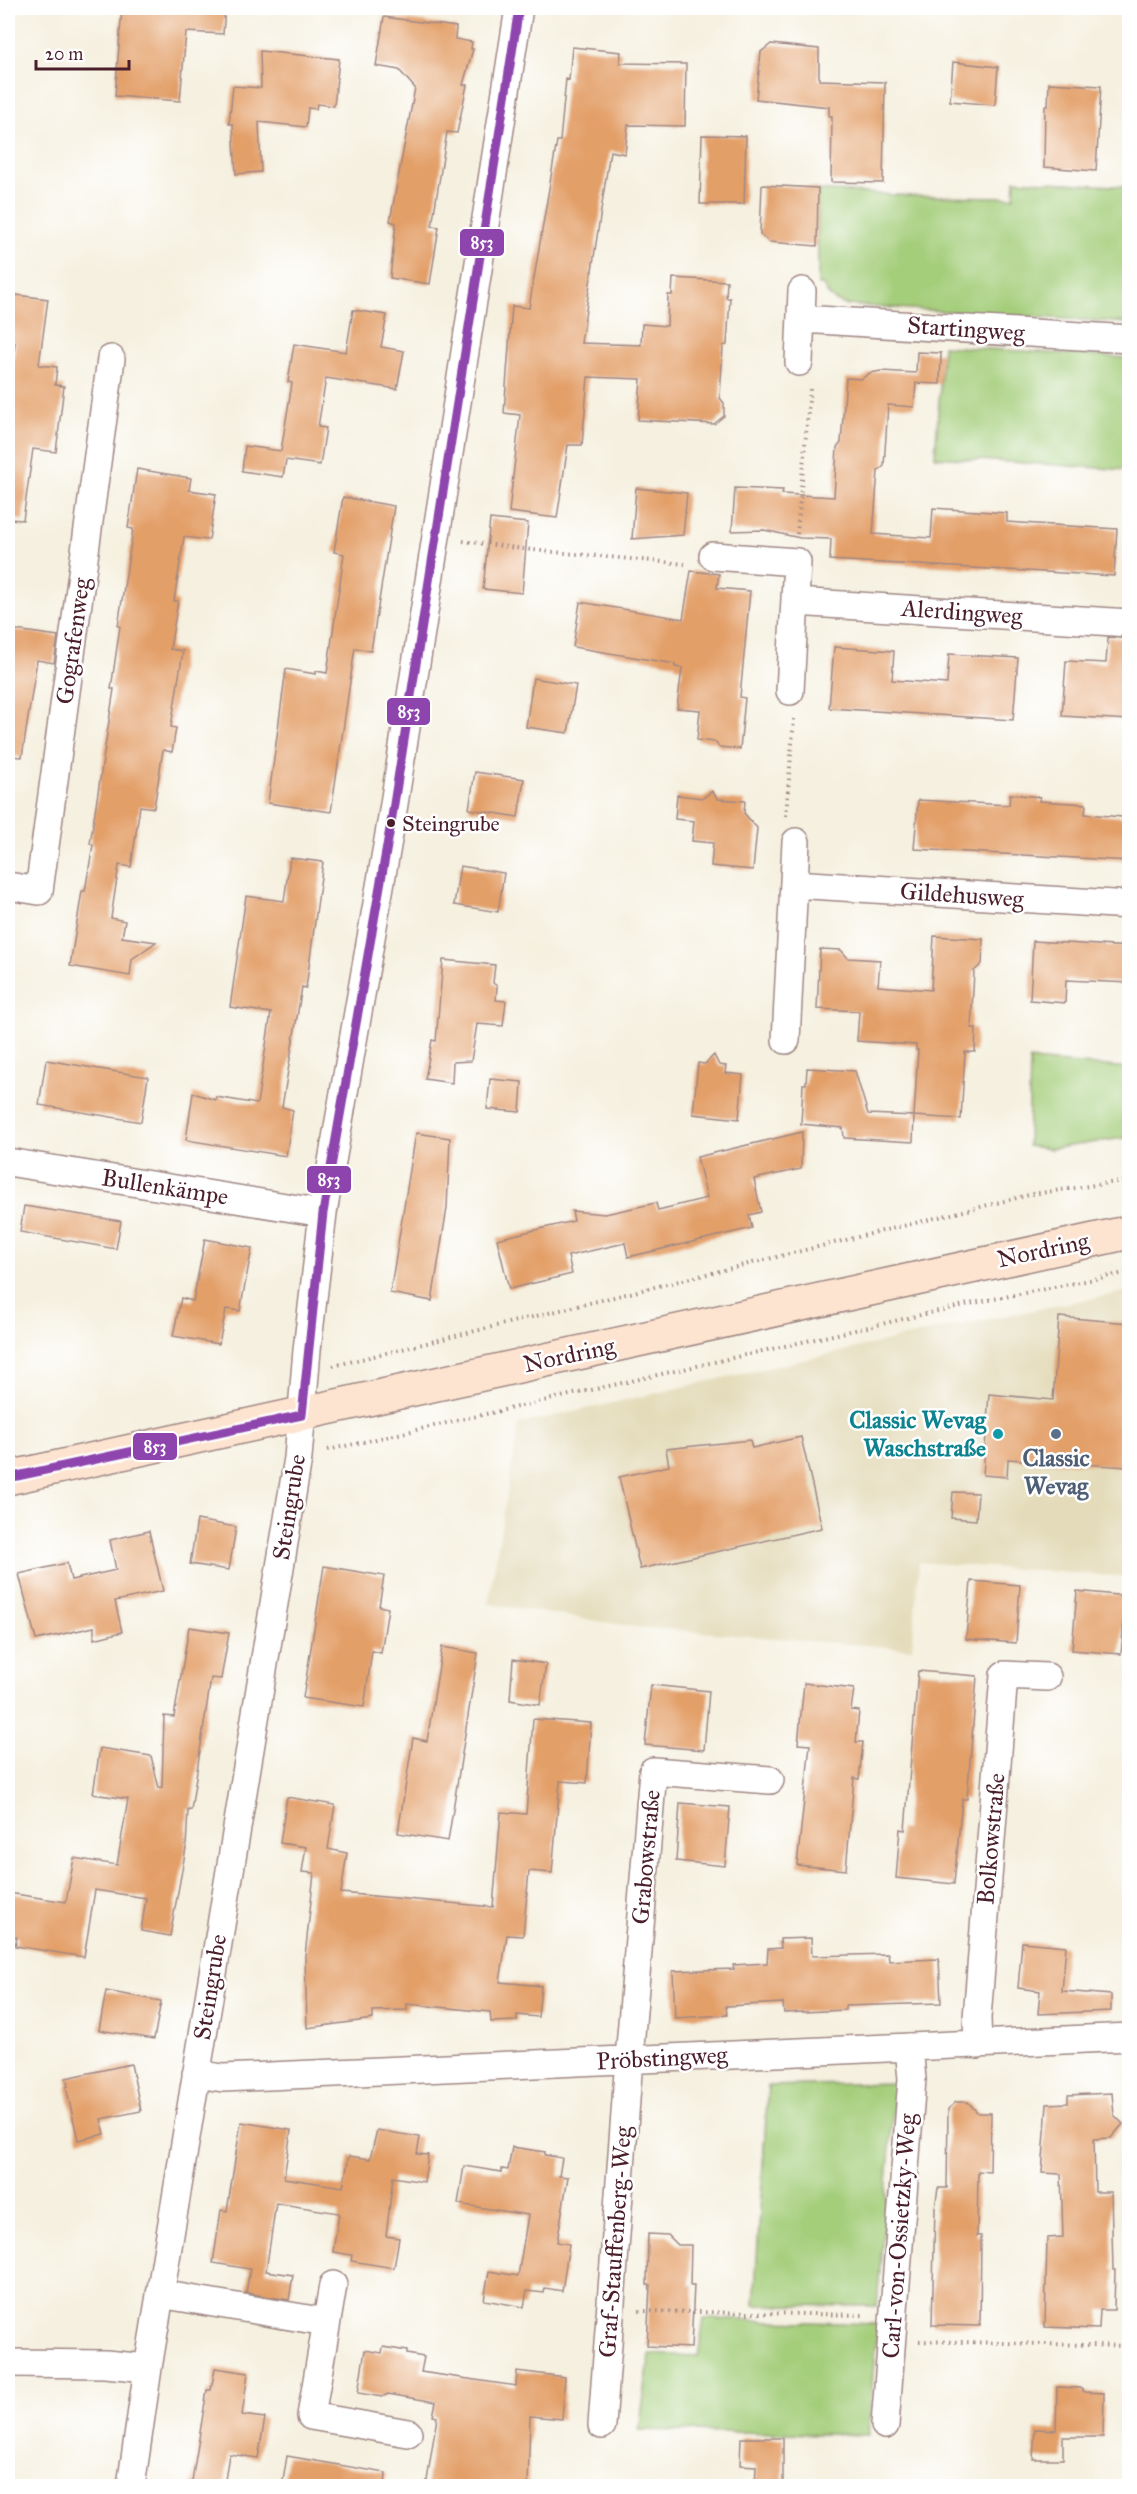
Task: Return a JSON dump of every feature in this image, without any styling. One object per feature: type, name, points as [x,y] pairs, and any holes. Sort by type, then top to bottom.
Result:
[{"type":"main road","name":"Nordring","points":[[8,1478],[1130,1232]]},
{"type":"street","name":"Steingrube","points":[[131,2487],[160,2294],[298,1458],[323,1212],[391,823],[519,8]]},
{"type":"street","points":[[799,362],[802,291]]},
{"type":"street","name":"Startingweg","points":[[802,319],[1130,339]]},
{"type":"street","name":"Gografenweg","points":[[8,886],[39,891],[111,359]]},
{"type":"street","points":[[713,556],[797,562],[790,691]]},
{"type":"street","name":"Alerdingweg","points":[[795,602],[1130,622]]},
{"type":"street","points":[[786,1041],[796,842]]},
{"type":"street","name":"Gildehusweg","points":[[794,884],[1130,905]]},
{"type":"street","name":"Bullenkämpe","points":[[8,1162],[323,1212]]},
{"type":"street","name":"Bolkowstraße","points":[[978,2045],[977,2018],[1004,1675],[1047,1677]]},
{"type":"street","name":"Grabowstraße","points":[[629,2059],[653,1771],[770,1780]]},
{"type":"street","name":"Pröbstingweg","points":[[196,2074],[223,2078],[1130,2037]]},
{"type":"street","name":"Carl-von-Ossietzky-Weg","points":[[885,2425],[912,2079],[909,2047]]},
{"type":"street","name":"Graf-Stauffenberg-Weg","points":[[602,2425],[629,2059]]},
{"type":"street","points":[[333,2285],[311,2416],[408,2433]]},
{"type":"street","points":[[160,2294],[326,2322]]},
{"type":"street","points":[[8,2363],[105,2364],[148,2368]]},
{"type":"path","points":[[797,562],[811,379],[799,362]]},
{"type":"path","points":[[435,538],[692,565],[713,556]]},
{"type":"path","points":[[790,691],[795,706],[786,821],[796,842]]},
{"type":"path","points":[[305,1372],[1034,1194],[1130,1180]]},
{"type":"path","points":[[298,1458],[912,1317],[1130,1272]]},
{"type":"path","points":[[610,2310],[1130,2346]]},
{"type":"shaded area","points":[[1129,1291],[1129,1577],[919,1562],[912,1649],[636,1627],[488,1604],[519,1424],[954,1326]]},
{"type":"green space","points":[[1015,180],[1129,187],[1129,323],[847,305],[835,301],[823,285],[818,285],[818,190],[911,196],[1014,197]]},
{"type":"green space","points":[[943,346],[1129,358],[1129,470],[935,457]]},
{"type":"green space","points":[[1030,1060],[1129,1068],[1129,1137],[1050,1149],[1028,1146]]},
{"type":"green space","points":[[895,2083],[877,2306],[754,2305],[768,2086]]},
{"type":"green space","points":[[704,2319],[877,2324],[868,2435],[639,2430],[650,2354],[698,2356]]},
{"type":"building","points":[[122,8],[225,8],[223,34],[186,32],[180,101],[115,96]]},
{"type":"building","points":[[384,17],[456,27],[455,39],[472,42],[471,49],[473,49],[463,85],[467,85],[457,133],[447,132],[432,226],[439,227],[430,284],[390,278],[396,223],[390,221],[415,88],[399,70],[376,66]]},
{"type":"building","points":[[771,44],[819,49],[819,80],[885,82],[883,183],[831,182],[832,116],[829,116],[829,107],[756,99],[761,52]]},
{"type":"building","points":[[572,47],[621,52],[620,63],[686,64],[685,126],[628,125],[625,154],[610,151],[581,343],[641,345],[642,324],[667,326],[668,295],[672,295],[673,278],[727,281],[726,298],[730,298],[727,345],[723,346],[720,398],[724,403],[724,416],[714,424],[638,420],[641,379],[588,377],[582,445],[568,445],[557,518],[509,512],[520,415],[504,413],[512,306],[529,308],[557,141],[560,141],[566,79],[569,80]]},
{"type":"building","points":[[260,51],[339,59],[334,106],[317,104],[316,109],[308,108],[306,127],[259,122],[261,172],[236,174],[233,124],[229,124],[233,86],[261,88]]},
{"type":"building","points":[[953,62],[998,67],[995,105],[950,101]]},
{"type":"building","points":[[1049,83],[1101,86],[1096,171],[1044,167],[1045,106],[1048,106]]},
{"type":"building","points":[[702,135],[746,136],[744,204],[700,204]]},
{"type":"building","points":[[762,185],[818,188],[817,246],[769,242],[760,234]]},
{"type":"building","points":[[8,294],[48,299],[39,365],[57,367],[55,385],[64,386],[56,452],[33,449],[23,520],[8,519],[8,403],[15,343],[8,342]]},
{"type":"building","points":[[353,310],[387,315],[381,347],[404,351],[397,389],[326,378],[318,427],[326,428],[320,465],[286,460],[283,477],[242,471],[245,446],[281,451],[292,383],[288,382],[294,344],[346,352]]},
{"type":"building","points":[[917,352],[941,353],[940,384],[916,383],[914,407],[888,405],[884,466],[878,471],[873,534],[931,538],[933,508],[1007,513],[1007,522],[1117,529],[1114,576],[830,560],[831,539],[800,538],[764,530],[732,531],[735,488],[783,490],[782,494],[834,497],[837,447],[841,443],[846,378],[861,379],[870,373],[881,371],[916,373]]},
{"type":"building","points":[[137,469],[191,478],[189,490],[216,494],[209,540],[184,537],[174,601],[178,601],[170,649],[183,651],[171,727],[176,728],[172,752],[163,750],[154,808],[140,806],[131,867],[119,865],[111,918],[125,921],[122,937],[156,942],[132,959],[130,976],[70,966],[82,891],[85,891],[93,845],[90,844],[114,689],[111,689],[133,529],[128,528]]},
{"type":"building","points":[[636,488],[687,493],[683,535],[632,539]]},
{"type":"building","points":[[343,497],[394,506],[371,651],[355,648],[331,812],[268,803],[286,669],[316,674],[316,671],[327,673],[344,554],[334,552]]},
{"type":"building","points":[[490,519],[528,523],[522,593],[483,589]]},
{"type":"building","points":[[691,571],[719,574],[717,588],[750,591],[740,697],[745,698],[740,749],[719,747],[715,742],[697,740],[700,710],[677,708],[682,668],[675,667],[675,664],[573,647],[580,602],[683,619]]},
{"type":"building","points":[[8,629],[58,636],[54,663],[37,660],[22,757],[8,756]]},
{"type":"building","points":[[1108,637],[1130,639],[1130,720],[1062,716],[1066,661],[1106,663]]},
{"type":"building","points":[[834,647],[894,651],[892,680],[947,684],[949,654],[1018,658],[1013,720],[829,708]]},
{"type":"building","points":[[533,678],[576,685],[568,733],[526,727]]},
{"type":"building","points":[[475,772],[524,779],[518,817],[469,809]]},
{"type":"building","points":[[712,791],[718,799],[745,801],[744,813],[757,828],[753,870],[711,866],[713,843],[692,841],[694,821],[675,819],[677,795],[703,798]]},
{"type":"building","points":[[1010,794],[1040,797],[1039,801],[1086,804],[1085,814],[1123,817],[1123,822],[1130,822],[1130,861],[914,849],[918,800],[1009,805]]},
{"type":"building","points":[[290,858],[323,862],[306,988],[302,987],[282,1107],[293,1110],[286,1156],[186,1140],[193,1093],[216,1100],[216,1097],[257,1104],[271,1013],[230,1007],[246,896],[284,901]]},
{"type":"building","points":[[460,866],[504,873],[498,912],[454,905]]},
{"type":"building","points":[[934,936],[983,939],[982,964],[974,971],[971,1028],[976,1028],[975,1052],[965,1052],[961,1119],[914,1116],[918,1050],[916,1050],[916,1045],[857,1041],[859,1011],[817,1009],[820,949],[841,950],[848,958],[880,960],[878,986],[931,990]]},
{"type":"building","points":[[1033,941],[1130,947],[1130,983],[1066,980],[1065,1003],[1030,1000]]},
{"type":"building","points":[[443,960],[495,965],[493,983],[497,986],[496,1000],[506,1001],[503,1026],[477,1024],[471,1061],[453,1062],[452,1083],[425,1079],[432,1040],[436,1041]]},
{"type":"building","points":[[714,1055],[719,1065],[726,1066],[725,1073],[743,1075],[739,1119],[693,1114],[698,1063],[705,1064]]},
{"type":"building","points":[[46,1060],[148,1077],[141,1122],[39,1105]]},
{"type":"building","points":[[807,1068],[855,1071],[868,1114],[914,1116],[913,1142],[844,1138],[843,1128],[801,1124],[803,1084],[806,1084]]},
{"type":"building","points":[[490,1079],[522,1082],[520,1112],[487,1109]]},
{"type":"building","points":[[802,1132],[801,1169],[754,1179],[761,1212],[749,1215],[752,1228],[628,1257],[625,1243],[568,1256],[572,1274],[509,1289],[497,1239],[574,1221],[572,1211],[605,1214],[656,1203],[658,1210],[707,1198],[697,1157]]},
{"type":"building","points":[[416,1133],[450,1138],[447,1208],[432,1301],[390,1293]]},
{"type":"building","points":[[24,1206],[121,1221],[116,1249],[20,1232]]},
{"type":"building","points":[[205,1239],[252,1248],[240,1311],[226,1309],[219,1344],[173,1336],[181,1298],[193,1301]]},
{"type":"building","points":[[1059,1317],[1130,1323],[1130,1429],[1127,1467],[1008,1459],[1007,1477],[983,1475],[989,1394],[1053,1400]]},
{"type":"building","points":[[801,1437],[822,1528],[640,1569],[619,1477],[669,1466],[666,1449],[750,1440],[752,1448]]},
{"type":"building","points":[[953,1492],[978,1493],[976,1520],[951,1518]]},
{"type":"building","points":[[197,1520],[236,1527],[229,1570],[190,1564]]},
{"type":"building","points":[[149,1531],[163,1591],[115,1601],[122,1632],[94,1639],[94,1627],[36,1640],[19,1574],[67,1563],[71,1580],[116,1570],[110,1540]]},
{"type":"building","points":[[324,1566],[384,1576],[379,1606],[388,1608],[381,1653],[372,1651],[364,1707],[303,1698]]},
{"type":"building","points":[[971,1581],[1020,1585],[1016,1643],[966,1639]]},
{"type":"building","points":[[1077,1591],[1126,1596],[1121,1654],[1072,1650]]},
{"type":"building","points":[[189,1627],[229,1633],[221,1679],[211,1678],[191,1810],[188,1809],[186,1848],[170,1936],[141,1931],[146,1898],[95,1890],[84,1957],[15,1946],[17,1937],[8,1935],[8,1893],[66,1902],[74,1858],[117,1865],[128,1799],[93,1794],[100,1748],[151,1756],[159,1788],[162,1787],[164,1716],[174,1717]]},
{"type":"building","points":[[442,1647],[478,1653],[448,1841],[398,1833],[413,1738],[427,1741]]},
{"type":"building","points":[[513,1659],[546,1664],[540,1705],[510,1700]]},
{"type":"building","points":[[918,1671],[977,1676],[967,1799],[962,1799],[954,1884],[896,1878],[900,1829],[905,1830]]},
{"type":"building","points":[[804,1683],[854,1689],[851,1710],[859,1711],[856,1742],[863,1742],[859,1779],[854,1778],[846,1870],[797,1865],[810,1745],[798,1744]]},
{"type":"building","points":[[651,1685],[709,1691],[704,1750],[645,1745]]},
{"type":"building","points":[[533,1719],[591,1723],[587,1783],[560,1781],[552,1873],[529,1871],[523,1936],[507,1935],[500,1982],[541,1986],[538,2017],[517,2015],[517,2021],[491,2022],[490,2012],[407,2004],[407,2010],[373,2011],[373,2019],[307,2028],[305,1956],[314,1873],[302,1872],[306,1847],[280,1843],[287,1797],[335,1805],[328,1849],[347,1853],[341,1893],[493,1907],[501,1812],[526,1814]]},
{"type":"building","points":[[680,1803],[730,1807],[725,1866],[676,1861]]},
{"type":"building","points":[[811,1938],[812,1956],[888,1954],[889,1961],[939,1959],[941,2003],[845,2006],[845,2010],[784,2013],[783,2003],[726,2006],[727,2015],[675,2018],[673,1971],[734,1969],[733,1965],[767,1963],[768,1949],[781,1948],[780,1939]]},
{"type":"building","points":[[1022,1942],[1066,1946],[1062,1991],[1111,1995],[1111,2011],[1038,2014],[1040,1991],[1018,1988]]},
{"type":"building","points":[[106,1991],[161,2001],[154,2039],[99,2030]]},
{"type":"building","points":[[131,2064],[141,2111],[101,2119],[105,2134],[78,2140],[66,2078]]},
{"type":"building","points":[[1112,2093],[1114,2115],[1123,2124],[1111,2138],[1094,2139],[1095,2192],[1111,2192],[1113,2270],[1115,2270],[1114,2310],[1100,2310],[1099,2329],[1045,2327],[1047,2238],[1063,2237],[1061,2174],[1042,2173],[1047,2104],[1068,2103],[1068,2095]]},
{"type":"building","points":[[956,2102],[968,2102],[978,2113],[991,2113],[990,2172],[978,2171],[977,2236],[981,2236],[980,2326],[932,2325],[935,2208],[938,2188],[947,2188],[948,2109]]},
{"type":"building","points":[[241,2122],[291,2130],[284,2178],[343,2187],[349,2156],[370,2159],[377,2130],[420,2137],[417,2154],[428,2155],[424,2182],[393,2177],[386,2236],[399,2238],[394,2268],[351,2261],[352,2255],[333,2252],[339,2213],[276,2203],[266,2271],[293,2275],[289,2300],[246,2293],[250,2269],[213,2263],[221,2210],[227,2211]]},
{"type":"building","points":[[512,2147],[545,2152],[545,2155],[562,2158],[559,2176],[568,2177],[557,2242],[569,2244],[562,2291],[545,2288],[544,2293],[527,2291],[524,2307],[484,2300],[489,2271],[518,2276],[528,2215],[458,2204],[464,2166],[502,2172],[502,2169],[508,2170]]},
{"type":"building","points":[[648,2234],[668,2235],[678,2245],[691,2245],[690,2285],[694,2285],[691,2348],[647,2346],[650,2285],[647,2285]]},
{"type":"building","points":[[383,2347],[407,2351],[407,2354],[424,2357],[421,2372],[516,2386],[517,2371],[565,2377],[562,2419],[530,2416],[528,2487],[426,2487],[437,2417],[433,2416],[436,2402],[388,2394],[382,2397],[358,2393],[365,2350],[382,2353]]},
{"type":"building","points":[[215,2368],[248,2373],[242,2415],[265,2418],[258,2458],[229,2454],[224,2487],[191,2487],[207,2390],[211,2390]]},
{"type":"building","points":[[1057,2387],[1080,2388],[1085,2392],[1104,2393],[1103,2437],[1063,2437],[1063,2459],[1033,2459],[1035,2429],[1056,2430]]},
{"type":"building","points":[[741,2438],[783,2438],[783,2487],[755,2487],[756,2466],[740,2465]]},
{"type":"building","points":[[287,2456],[386,2473],[385,2487],[282,2487]]},
{"type":"transit line","name":"853","points":[[302,1415],[323,1213],[391,823],[519,8]]},
{"type":"transit line","name":"853","points":[[8,1478],[302,1415]]},
{"type":"place","name":"Steingrube","points":[[391,823]]},
{"type":"place","name":"Classic Wevag Waschstraße","points":[[998,1434]]},
{"type":"place","name":"Classic Wevag","points":[[1056,1434]]}]
